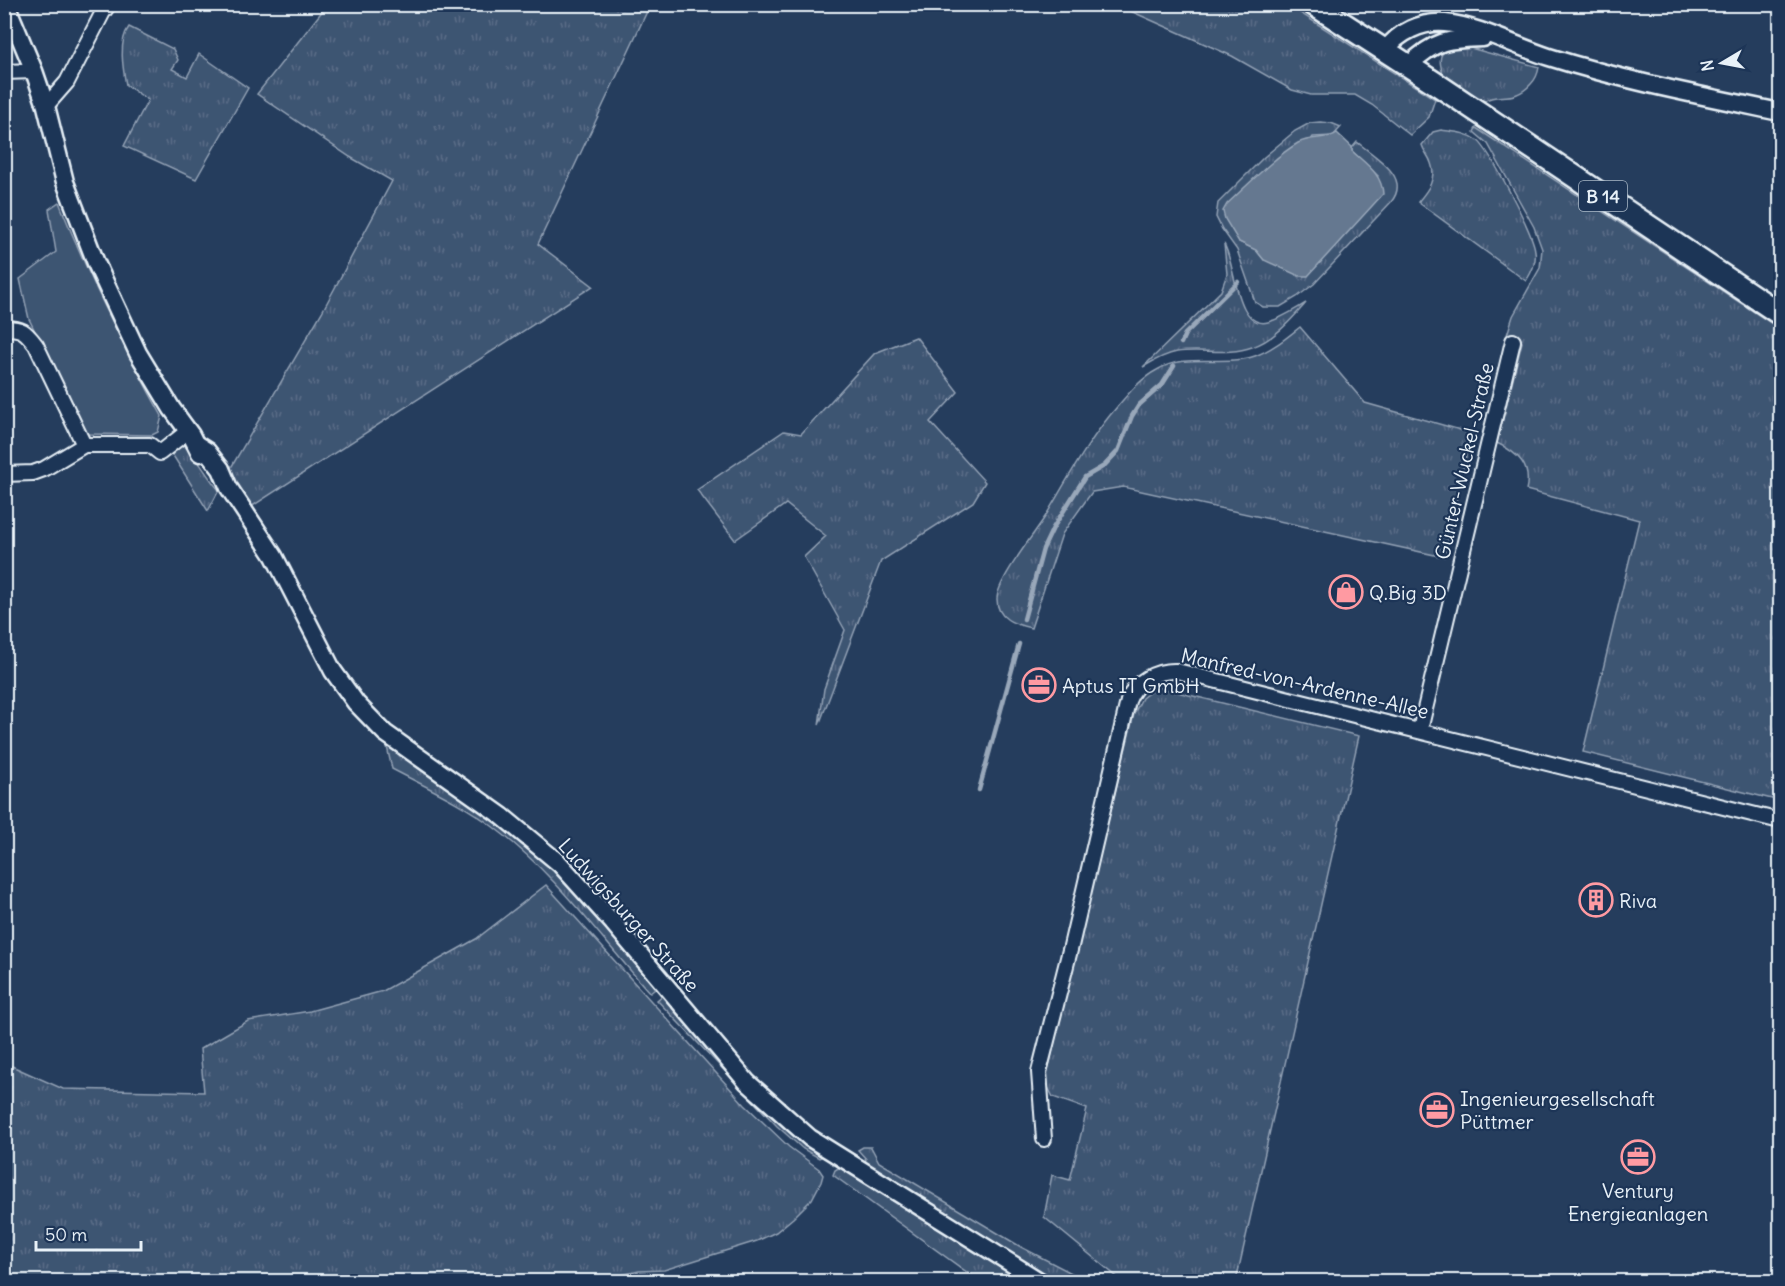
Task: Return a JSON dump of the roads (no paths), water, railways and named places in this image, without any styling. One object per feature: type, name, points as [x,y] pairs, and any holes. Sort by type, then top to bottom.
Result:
[{"type":"main road","name":"B 14","points":[[1313,4],[1409,65],[1780,314]]},
{"type":"street","name":"Ludwigsburger Straße","points":[[6,4],[46,106],[65,182],[96,263],[138,353],[192,437],[201,456],[214,475],[229,488],[274,555],[333,671],[356,703],[385,733],[502,816],[560,864],[613,923],[747,1082],[810,1138],[1041,1281]]},
{"type":"street","points":[[46,106],[67,82],[109,4]]},
{"type":"street","points":[[1385,51],[1399,36],[1419,26],[1432,23],[1454,25],[1549,57],[1658,87],[1780,112]]},
{"type":"street","points":[[1409,65],[1425,51],[1444,41],[1496,38]]},
{"type":"street","points":[[4,72],[34,71]]},
{"type":"street","points":[[4,328],[20,329],[26,332],[36,345],[84,445]]},
{"type":"street","name":"Günter-Wuckel-Straße","points":[[1420,730],[1513,340]]},
{"type":"street","points":[[4,474],[33,473],[84,445],[150,445],[160,453],[192,437]]},
{"type":"street","name":"Manfred-von-Ardenne-Allee","points":[[1044,1139],[1039,1072],[1128,701],[1136,687],[1153,674],[1177,671],[1780,821]]},
{"type":"waterway","points":[[1181,343],[1185,334],[1238,282]]},
{"type":"waterway","points":[[1024,619],[1043,549],[1053,528],[1085,477],[1104,466],[1118,451],[1139,405],[1162,385],[1174,366]]},
{"type":"waterway","points":[[979,790],[1019,644]]},
{"type":"place","name":"Q.Big 3D","points":[[1346,592]]},
{"type":"place","name":"Aptus IT GmbH","points":[[1039,685]]},
{"type":"place","name":"Riva","points":[[1596,900]]},
{"type":"place","name":"Ingenieurgesellschaft Püttmer","points":[[1437,1110]]},
{"type":"place","name":"Ventury Energieanlagen","points":[[1638,1157]]}]
